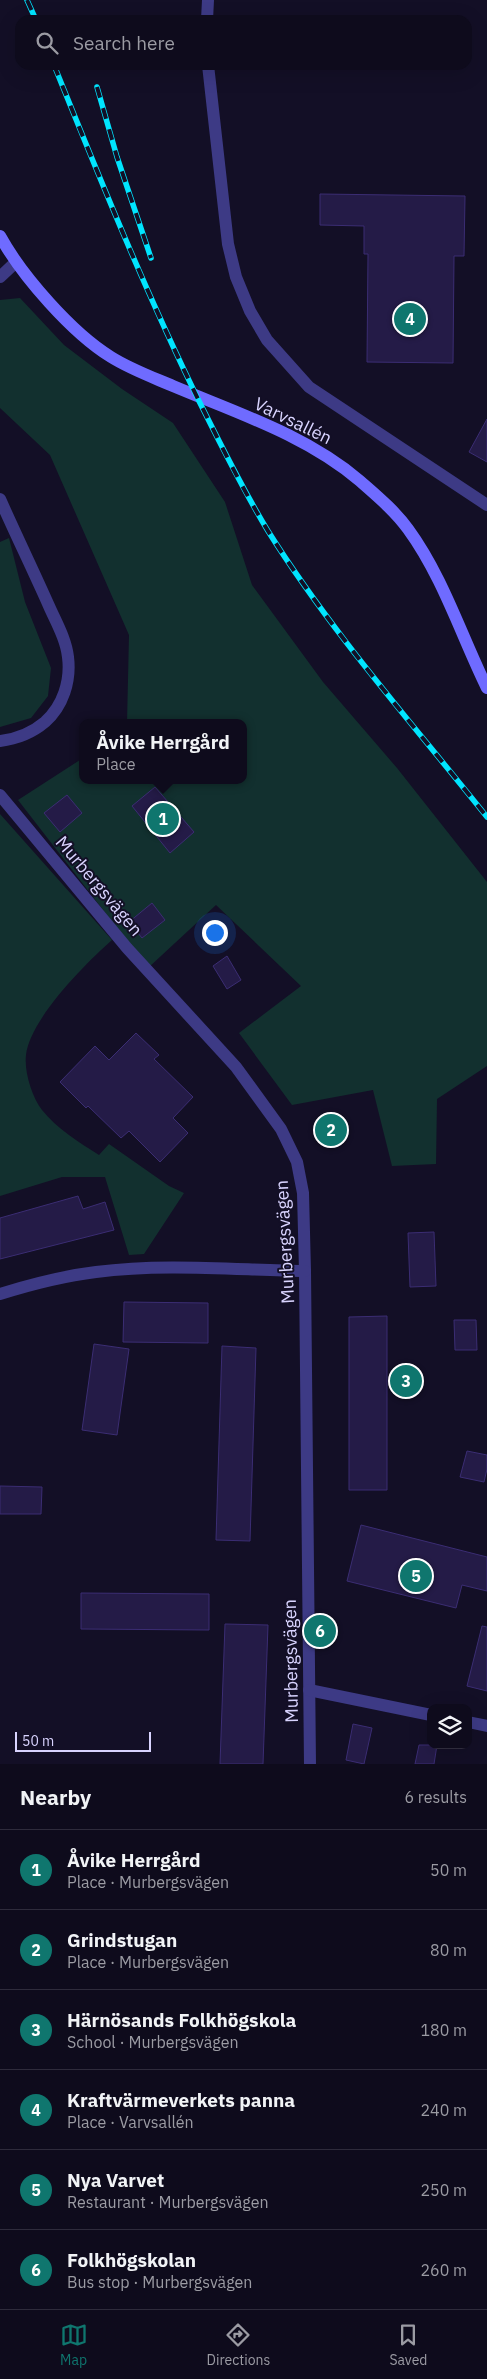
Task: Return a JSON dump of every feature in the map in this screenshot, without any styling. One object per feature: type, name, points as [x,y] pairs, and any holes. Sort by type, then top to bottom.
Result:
[{"type":"street","points":[[207,15],[208,0]]},
{"type":"street","name":"Varvsallén","points":[[208,70],[220,192],[228,244],[236,277],[250,311],[267,340],[309,387],[487,504]]},
{"type":"street","name":"Varvsallén","points":[[0,236],[16,262],[46,300],[75,328],[110,357],[144,374],[305,443],[335,462],[366,487],[407,528],[425,554],[443,588],[486,684]]},
{"type":"street","points":[[0,277],[16,262]]},
{"type":"street","points":[[0,499],[57,624],[68,656],[68,677],[63,698],[52,715],[36,729],[13,740],[0,741]]},
{"type":"street","name":"Murbergsvägen","points":[[0,796],[127,948],[236,1067],[281,1129],[297,1162],[303,1193],[305,1271],[310,1764]]},
{"type":"street","points":[[0,1294],[40,1281],[97,1272],[164,1269],[305,1271]]},
{"type":"street","points":[[309,1690],[427,1714]]},
{"type":"street","points":[[472,1723],[487,1726]]},
{"type":"green space","points":[[20,298],[64,345],[122,389],[173,423],[225,502],[252,585],[323,682],[397,768],[487,882],[487,1066],[437,1099],[436,1164],[392,1166],[373,1090],[292,1105],[239,1033],[301,986],[216,905],[148,968],[18,800],[79,761],[79,784],[247,784],[247,719],[127,719],[129,635],[50,455],[0,408],[0,300]]},
{"type":"green space","points":[[9,538],[25,602],[51,668],[48,696],[31,718],[0,727],[0,542]]},
{"type":"green space","points":[[0,814],[112,940],[74,977],[37,1025],[26,1055],[26,1069],[29,1084],[38,1105],[61,1129],[99,1155],[109,1144],[169,1186],[184,1193],[144,1254],[129,1255],[105,1177],[62,1177],[0,1196]]},
{"type":"building","points":[[320,194],[465,196],[464,256],[454,256],[453,363],[367,362],[368,254],[364,254],[364,226],[320,225]]},
{"type":"building","points":[[487,419],[487,462],[469,452]]},
{"type":"building","points":[[155,787],[194,832],[170,853],[132,806]]},
{"type":"building","points":[[67,795],[82,813],[60,832],[44,813]]},
{"type":"building","points":[[152,903],[165,920],[142,938],[129,922]]},
{"type":"building","points":[[227,956],[241,980],[227,989],[213,966]]},
{"type":"building","points":[[136,1033],[159,1055],[154,1059],[193,1097],[173,1118],[188,1133],[160,1162],[129,1131],[121,1138],[88,1106],[86,1108],[60,1082],[95,1046],[109,1060]]},
{"type":"building","points":[[321,1117],[343,1118],[342,1141],[320,1141]]},
{"type":"building","points":[[78,1196],[83,1209],[105,1202],[114,1230],[0,1259],[0,1218]]},
{"type":"building","points":[[434,1232],[436,1286],[410,1287],[408,1233]]},
{"type":"building","points":[[124,1302],[208,1303],[208,1343],[123,1342]]},
{"type":"building","points":[[387,1316],[387,1490],[349,1490],[349,1317]]},
{"type":"building","points":[[454,1320],[476,1320],[477,1350],[455,1350]]},
{"type":"building","points":[[94,1344],[129,1349],[117,1435],[82,1430]]},
{"type":"building","points":[[222,1346],[256,1348],[250,1541],[216,1540]]},
{"type":"building","points":[[467,1451],[487,1455],[487,1469],[484,1482],[460,1477]]},
{"type":"building","points":[[0,1486],[42,1487],[41,1514],[0,1514]]},
{"type":"building","points":[[361,1525],[487,1557],[487,1591],[462,1585],[456,1608],[347,1581]]},
{"type":"building","points":[[81,1593],[209,1594],[209,1630],[81,1629]]},
{"type":"building","points":[[225,1624],[268,1625],[263,1764],[220,1764]]},
{"type":"building","points":[[482,1626],[487,1627],[487,1691],[467,1686]]},
{"type":"building","points":[[353,1724],[372,1728],[364,1764],[346,1760]]},
{"type":"building","points":[[419,1745],[427,1745],[427,1749],[436,1749],[434,1764],[415,1764]]},
{"type":"railway","points":[[27,0],[34,15]]},
{"type":"railway","points":[[56,70],[142,278],[180,362],[216,436],[259,516],[293,569],[346,642],[487,817]]},
{"type":"railway","points":[[97,87],[117,157],[151,258]]},
{"type":"place","name":"Kraftvärmeverkets panna","points":[[410,319]]},
{"type":"place","name":"Åvike Herrgård","points":[[163,819]]},
{"type":"place","name":"Grindstugan","points":[[331,1130]]},
{"type":"place","name":"Härnösands Folkhögskola","points":[[406,1381]]},
{"type":"place","name":"Nya Varvet","points":[[416,1576]]},
{"type":"place","name":"Folkhögskolan","points":[[320,1631]]}]
